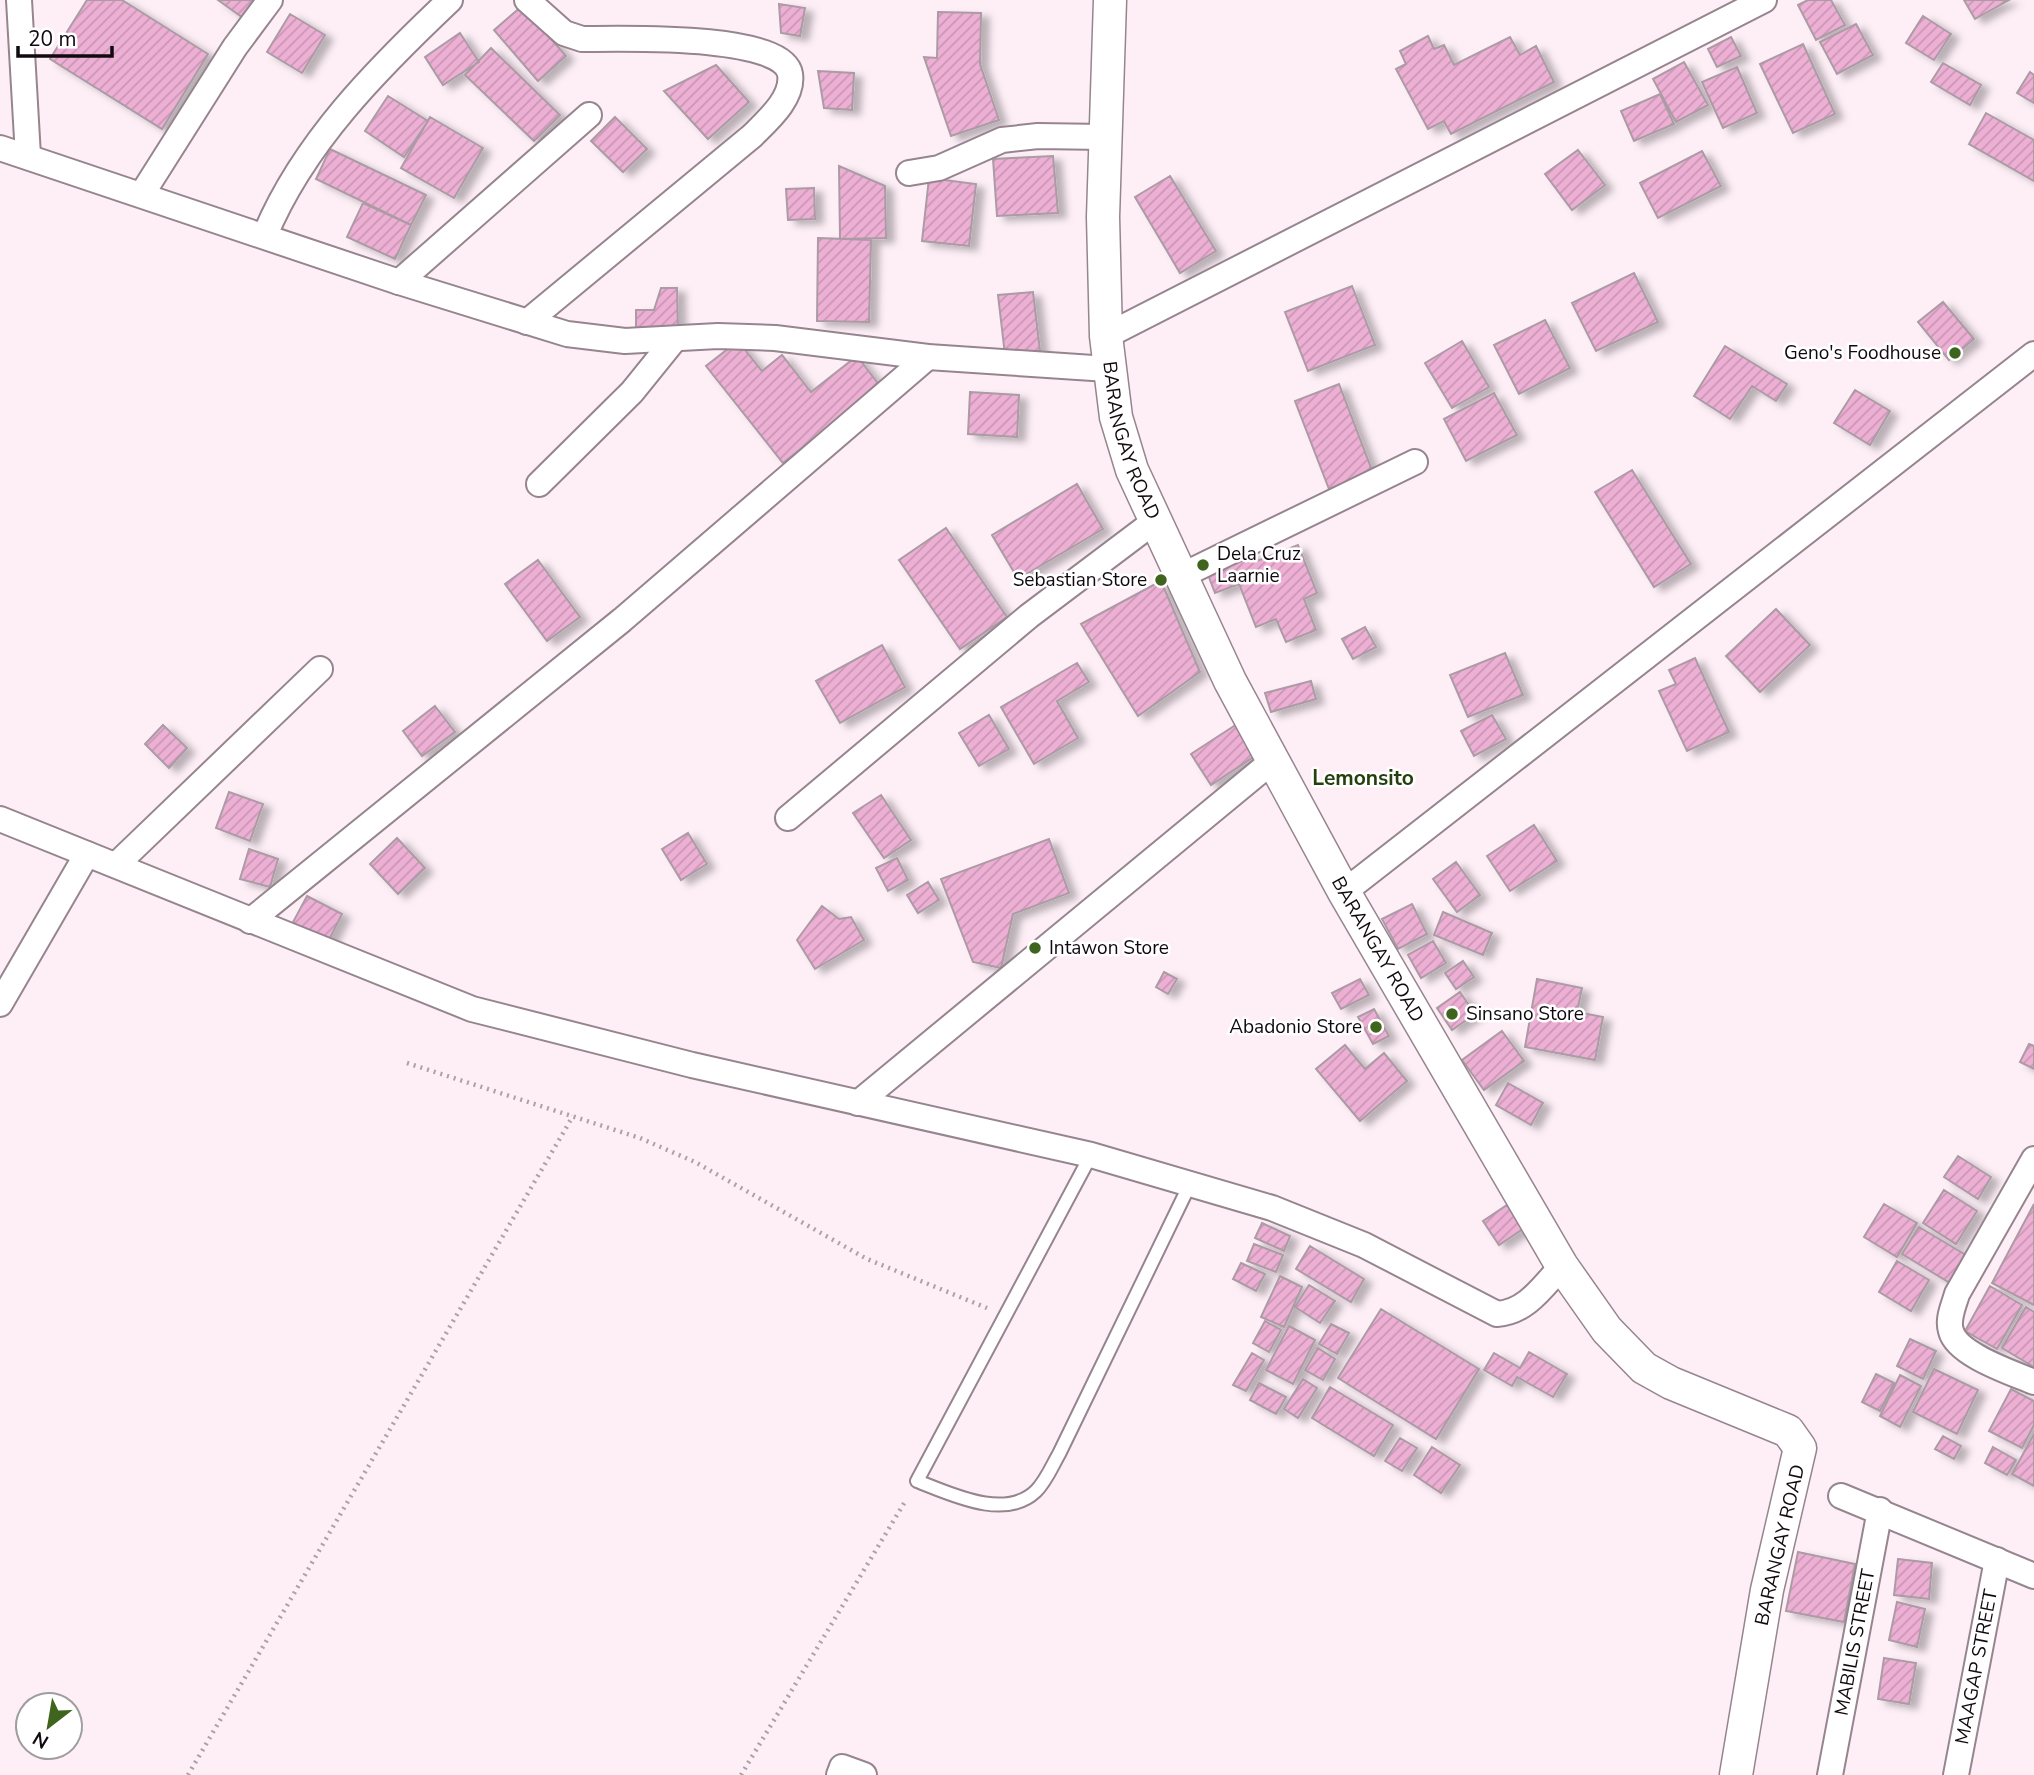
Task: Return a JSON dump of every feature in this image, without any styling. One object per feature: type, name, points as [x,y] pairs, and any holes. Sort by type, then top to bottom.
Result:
[{"type":"street","points":[[19,0],[28,156]]},
{"type":"street","points":[[142,194],[227,58],[270,0]]},
{"type":"street","points":[[265,235],[276,206],[342,113],[409,38],[450,0]]},
{"type":"street","points":[[527,0],[564,33],[582,39],[732,45],[767,52],[785,62],[790,75],[787,92],[776,111],[752,136],[527,322]]},
{"type":"street","name":"BARANGAY ROAD","points":[[1111,0],[1105,137],[1106,336],[1116,417],[1132,470],[1230,681],[1275,759],[1344,892],[1562,1266],[1607,1331],[1644,1368],[1671,1383],[1788,1431],[1800,1448],[1767,1590],[1736,1775]]},
{"type":"street","points":[[1106,336],[1764,0]]},
{"type":"street","points":[[399,282],[589,115]]},
{"type":"street","points":[[909,173],[939,168],[1002,140],[1038,136],[1105,137]]},
{"type":"street","points":[[0,148],[399,282],[527,322],[598,340],[674,340],[718,336],[775,338],[928,357],[1108,369]]},
{"type":"street","points":[[539,484],[632,392],[674,340]]},
{"type":"street","points":[[1344,892],[2034,354]]},
{"type":"street","points":[[250,921],[622,620],[928,357]]},
{"type":"street","points":[[1181,576],[1415,462]]},
{"type":"street","points":[[788,818],[1029,616],[1155,521]]},
{"type":"street","points":[[116,865],[320,669]]},
{"type":"street","points":[[858,1103],[1275,759]]},
{"type":"street","points":[[0,819],[472,1009],[858,1103],[1091,1155],[1272,1208],[1364,1245],[1497,1314],[1511,1313],[1524,1307],[1562,1266]]},
{"type":"street","points":[[0,1004],[87,853]]},
{"type":"street","points":[[2032,1167],[1957,1293],[1951,1314],[1951,1332],[1960,1346],[1985,1361],[2034,1382]]},
{"type":"street","points":[[1841,1496],[2034,1576]]},
{"type":"street","name":"MABILIS STREET","points":[[1830,1775],[1880,1510]]},
{"type":"street","name":"MAAGAP STREET","points":[[1956,1775],[1997,1560]]},
{"type":"street","points":[[839,1775],[842,1767],[864,1775]]},
{"type":"lane","points":[[1091,1155],[918,1481],[963,1499],[989,1504],[1020,1502],[1035,1492],[1059,1454],[1191,1184]]},
{"type":"path","points":[[407,1063],[640,1139],[695,1162],[867,1259],[1007,1316]]},
{"type":"path","points":[[188,1775],[573,1116]]},
{"type":"path","points":[[741,1775],[918,1481]]},
{"type":"building","points":[[87,0],[122,0],[208,54],[162,129],[50,59]]},
{"type":"building","points":[[218,0],[259,0],[243,18]]},
{"type":"building","points":[[1808,0],[1831,0],[1845,25],[1816,40],[1798,5]]},
{"type":"building","points":[[1964,0],[2009,0],[1975,19]]},
{"type":"building","points":[[779,4],[805,8],[800,36],[781,33]]},
{"type":"building","points":[[522,6],[566,56],[538,81],[494,30]]},
{"type":"building","points":[[938,12],[981,13],[980,64],[999,120],[951,136],[924,57],[937,58]]},
{"type":"building","points":[[290,14],[325,35],[302,73],[267,52]]},
{"type":"building","points":[[1923,16],[1951,34],[1934,60],[1906,43]]},
{"type":"building","points":[[1856,24],[1873,55],[1837,74],[1820,42]]},
{"type":"building","points":[[460,33],[479,62],[443,85],[425,57]]},
{"type":"building","points":[[1428,36],[1434,49],[1444,45],[1454,65],[1510,37],[1520,55],[1536,46],[1554,82],[1451,134],[1444,121],[1428,129],[1396,69],[1406,64],[1400,51]]},
{"type":"building","points":[[1731,37],[1741,56],[1717,67],[1708,49]]},
{"type":"building","points":[[1803,44],[1835,114],[1793,133],[1760,64]]},
{"type":"building","points":[[491,48],[560,115],[534,141],[465,75]]},
{"type":"building","points":[[1684,62],[1708,105],[1676,122],[1653,79]]},
{"type":"building","points":[[1943,63],[1981,85],[1970,105],[1931,82]]},
{"type":"building","points":[[716,65],[749,102],[708,139],[664,91]]},
{"type":"building","points":[[1737,67],[1757,113],[1723,128],[1702,82]]},
{"type":"building","points":[[818,71],[854,73],[852,110],[824,108]]},
{"type":"building","points":[[2030,72],[2034,75],[2034,103],[2017,93]]},
{"type":"building","points":[[1660,94],[1674,124],[1634,141],[1621,111]]},
{"type":"building","points":[[388,96],[428,121],[404,157],[365,131]]},
{"type":"building","points":[[1986,113],[2034,140],[2034,181],[1969,144]]},
{"type":"building","points":[[430,117],[483,148],[454,198],[401,168]]},
{"type":"building","points":[[615,117],[647,149],[623,172],[591,141]]},
{"type":"building","points":[[330,149],[426,195],[411,225],[316,179]]},
{"type":"building","points":[[1578,150],[1605,185],[1572,210],[1545,174]]},
{"type":"building","points":[[1702,151],[1721,186],[1658,218],[1640,183]]},
{"type":"building","points":[[1053,156],[1058,213],[997,216],[993,159]]},
{"type":"building","points":[[839,166],[885,186],[886,238],[840,239]]},
{"type":"building","points":[[1170,176],[1216,251],[1180,273],[1135,197]]},
{"type":"building","points":[[929,178],[976,184],[969,246],[922,241]]},
{"type":"building","points":[[814,188],[815,219],[788,220],[786,189]]},
{"type":"building","points":[[363,203],[411,225],[395,259],[347,237]]},
{"type":"building","points":[[818,238],[871,240],[869,322],[817,321]]},
{"type":"building","points":[[1634,273],[1658,322],[1596,351],[1572,303]]},
{"type":"building","points":[[1352,286],[1375,345],[1308,371],[1285,312]]},
{"type":"building","points":[[661,288],[677,288],[678,330],[636,331],[636,310],[654,310]]},
{"type":"building","points":[[1033,292],[1040,351],[1005,355],[998,295]]},
{"type":"building","points":[[1943,302],[1974,339],[1949,360],[1918,322]]},
{"type":"building","points":[[1545,320],[1570,368],[1519,394],[1494,345]]},
{"type":"building","points":[[738,341],[762,371],[782,355],[811,392],[857,356],[880,386],[783,463],[706,366]]},
{"type":"building","points":[[1462,341],[1489,387],[1452,408],[1425,363]]},
{"type":"building","points":[[1725,346],[1787,384],[1776,401],[1752,386],[1730,419],[1694,396]]},
{"type":"building","points":[[1339,384],[1373,473],[1329,489],[1295,401]]},
{"type":"building","points":[[1855,390],[1890,411],[1870,445],[1834,423]]},
{"type":"building","points":[[970,392],[1019,395],[1017,437],[968,434]]},
{"type":"building","points":[[1494,393],[1517,435],[1466,461],[1444,419]]},
{"type":"building","points":[[1632,470],[1691,564],[1654,587],[1595,492]]},
{"type":"building","points":[[1077,484],[1103,529],[1018,579],[992,535]]},
{"type":"building","points":[[946,528],[1007,617],[960,649],[899,560]]},
{"type":"building","points":[[1298,545],[1317,593],[1304,599],[1316,630],[1286,642],[1276,619],[1256,627],[1239,584],[1215,593],[1207,572],[1254,553],[1257,561]]},
{"type":"building","points":[[538,560],[580,617],[547,641],[505,584]]},
{"type":"building","points":[[1161,581],[1200,672],[1138,716],[1081,624]]},
{"type":"building","points":[[1776,609],[1810,645],[1760,692],[1726,656]]},
{"type":"building","points":[[1365,627],[1376,647],[1353,659],[1342,639]]},
{"type":"building","points":[[882,645],[905,687],[840,723],[816,681]]},
{"type":"building","points":[[1505,653],[1523,695],[1468,717],[1450,675]]},
{"type":"building","points":[[1695,658],[1729,732],[1687,751],[1659,691],[1676,684],[1669,670]]},
{"type":"building","points":[[1077,663],[1089,682],[1057,701],[1078,738],[1034,764],[1001,707]]},
{"type":"building","points":[[1311,681],[1316,699],[1271,712],[1265,693]]},
{"type":"building","points":[[435,706],[455,732],[422,756],[403,731]]},
{"type":"building","points":[[989,715],[1009,749],[979,766],[959,733]]},
{"type":"building","points":[[1492,715],[1506,739],[1474,756],[1461,731]]},
{"type":"building","points":[[1237,724],[1258,754],[1211,785],[1191,754]]},
{"type":"building","points":[[163,725],[187,748],[169,768],[145,744]]},
{"type":"building","points":[[229,792],[263,804],[250,841],[216,828]]},
{"type":"building","points":[[881,795],[911,840],[884,858],[853,813]]},
{"type":"building","points":[[1534,825],[1557,861],[1510,891],[1487,856]]},
{"type":"building","points":[[688,833],[707,864],[681,880],[662,849]]},
{"type":"building","points":[[397,838],[425,868],[398,894],[370,864]]},
{"type":"building","points":[[1049,839],[1069,893],[1013,914],[1001,968],[973,962],[941,879]]},
{"type":"building","points":[[249,849],[278,859],[270,887],[240,879]]},
{"type":"building","points":[[897,858],[908,880],[888,891],[876,868]]},
{"type":"building","points":[[1456,862],[1480,895],[1457,912],[1433,879]]},
{"type":"building","points":[[928,882],[939,900],[918,913],[907,895]]},
{"type":"building","points":[[307,896],[342,914],[328,942],[292,924]]},
{"type":"building","points":[[1412,904],[1427,934],[1398,949],[1382,919]]},
{"type":"building","points":[[822,906],[839,919],[851,917],[864,940],[815,969],[797,940]]},
{"type":"building","points":[[1443,912],[1492,933],[1483,955],[1434,935]]},
{"type":"building","points":[[1433,941],[1446,963],[1421,978],[1408,955]]},
{"type":"building","points":[[1463,961],[1474,977],[1456,989],[1445,973]]},
{"type":"building","points":[[1164,972],[1177,979],[1168,994],[1156,987]]},
{"type":"building","points":[[1360,979],[1369,995],[1341,1009],[1332,993]]},
{"type":"building","points":[[1537,979],[1582,988],[1577,1012],[1603,1017],[1595,1060],[1525,1047]]},
{"type":"building","points":[[1460,992],[1475,1014],[1452,1030],[1437,1008]]},
{"type":"building","points":[[1374,1009],[1389,1036],[1373,1044],[1358,1017]]},
{"type":"building","points":[[1502,1031],[1524,1061],[1484,1090],[1462,1060]]},
{"type":"building","points":[[2029,1044],[2034,1046],[2034,1069],[2020,1062]]},
{"type":"building","points":[[1345,1045],[1365,1069],[1384,1053],[1407,1081],[1360,1121],[1316,1069]]},
{"type":"building","points":[[1508,1083],[1543,1103],[1531,1125],[1496,1105]]},
{"type":"building","points":[[1958,1156],[1991,1177],[1978,1199],[1944,1177]]},
{"type":"building","points":[[1944,1190],[1977,1211],[1956,1244],[1923,1223]]},
{"type":"building","points":[[1884,1204],[1917,1223],[1897,1257],[1864,1237]]},
{"type":"building","points":[[2034,1204],[2034,1305],[1992,1283]]},
{"type":"building","points":[[1507,1205],[1523,1229],[1499,1245],[1483,1221]]},
{"type":"building","points":[[1262,1223],[1290,1236],[1284,1251],[1255,1238]]},
{"type":"building","points":[[1919,1227],[1966,1255],[1950,1283],[1902,1254]]},
{"type":"building","points":[[1254,1244],[1283,1255],[1276,1272],[1247,1261]]},
{"type":"building","points":[[1310,1246],[1364,1279],[1351,1302],[1296,1269]]},
{"type":"building","points":[[1897,1261],[1929,1280],[1911,1311],[1879,1292]]},
{"type":"building","points":[[1241,1263],[1265,1274],[1256,1291],[1233,1279]]},
{"type":"building","points":[[1280,1276],[1302,1287],[1284,1327],[1261,1317]]},
{"type":"building","points":[[1309,1285],[1335,1301],[1320,1323],[1295,1307]]},
{"type":"building","points":[[1990,1286],[2022,1305],[1997,1349],[1965,1331]]},
{"type":"building","points":[[2026,1307],[2034,1312],[2034,1367],[2002,1348]]},
{"type":"building","points":[[1381,1309],[1479,1369],[1436,1439],[1338,1378]]},
{"type":"building","points":[[1265,1321],[1281,1330],[1269,1352],[1253,1343]]},
{"type":"building","points":[[1331,1324],[1349,1333],[1337,1354],[1319,1344]]},
{"type":"building","points":[[1289,1326],[1315,1340],[1293,1384],[1266,1370]]},
{"type":"building","points":[[1910,1339],[1936,1351],[1923,1379],[1897,1366]]},
{"type":"building","points":[[1318,1348],[1335,1359],[1323,1380],[1305,1370]]},
{"type":"building","points":[[1529,1352],[1567,1374],[1553,1397],[1517,1377],[1512,1386],[1484,1370],[1494,1353],[1520,1368]]},
{"type":"building","points":[[1252,1353],[1264,1360],[1246,1391],[1233,1385]]},
{"type":"building","points":[[1934,1369],[1978,1390],[1957,1434],[1913,1412]]},
{"type":"building","points":[[1876,1374],[1894,1383],[1880,1411],[1862,1402]]},
{"type":"building","points":[[1900,1375],[1921,1386],[1900,1427],[1880,1416]]},
{"type":"building","points":[[1303,1379],[1317,1388],[1298,1418],[1284,1409]]},
{"type":"building","points":[[1259,1383],[1286,1397],[1276,1414],[1250,1400]]},
{"type":"building","points":[[1330,1387],[1393,1425],[1374,1456],[1312,1418]]},
{"type":"building","points":[[2011,1389],[2034,1401],[2034,1425],[2022,1448],[1989,1431]]},
{"type":"building","points":[[2034,1434],[2034,1486],[2012,1474]]},
{"type":"building","points":[[1943,1436],[1961,1446],[1954,1459],[1935,1449]]},
{"type":"building","points":[[1400,1438],[1417,1448],[1402,1471],[1385,1461]]},
{"type":"building","points":[[1432,1447],[1460,1465],[1441,1493],[1414,1475]]},
{"type":"building","points":[[1993,1447],[2016,1460],[2007,1475],[1985,1463]]},
{"type":"building","points":[[1798,1552],[1855,1564],[1844,1622],[1786,1611]]},
{"type":"building","points":[[1898,1559],[1932,1563],[1929,1599],[1894,1595]]},
{"type":"building","points":[[1897,1602],[1925,1609],[1917,1647],[1889,1640]]},
{"type":"building","points":[[1884,1658],[1916,1663],[1909,1704],[1878,1699]]},
{"type":"place","name":"Geno's Foodhouse","points":[[1955,353]]},
{"type":"place","name":"Dela Cruz Laarnie","points":[[1203,565]]},
{"type":"place","name":"Sebastian Store","points":[[1161,580]]},
{"type":"place","name":"Intawon Store","points":[[1035,948]]},
{"type":"place","name":"Sinsano Store","points":[[1452,1014]]},
{"type":"place","name":"Abadonio Store","points":[[1376,1027]]},
{"type":"district","name":"Lemonsito","points":[[1363,778]]}]
